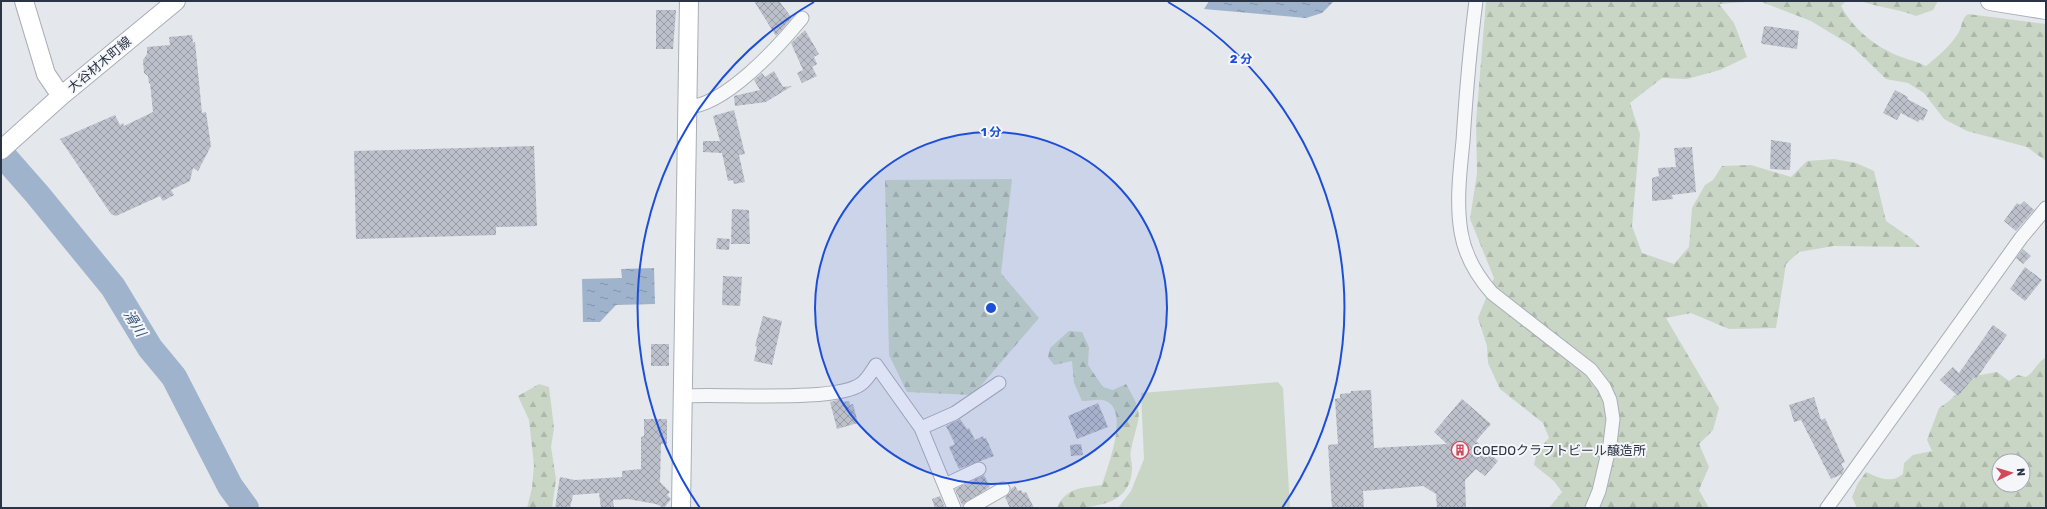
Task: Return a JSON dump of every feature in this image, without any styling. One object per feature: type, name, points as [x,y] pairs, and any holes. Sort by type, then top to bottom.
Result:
[{"type":"street","points":[[24,1],[46,74],[61,96]]},
{"type":"street","name":"大谷材木町線","points":[[1,150],[61,96],[176,1]]},
{"type":"street","points":[[681,508],[689,1]]},
{"type":"street","points":[[1476,1],[1469,66],[1460,184],[1459,209],[1461,233],[1469,259],[1479,279],[1492,293],[1536,328],[1572,353],[1592,370],[1604,387],[1610,400],[1613,419],[1610,444],[1599,491],[1592,508]]},
{"type":"street","points":[[1990,1],[2046,10]]},
{"type":"street","points":[[687,107],[697,106],[739,83],[782,41],[802,18]]},
{"type":"street","points":[[1827,508],[2021,238],[2046,208]]},
{"type":"street","points":[[683,396],[703,394],[779,396],[838,392],[861,384],[876,365],[921,428],[954,508]]},
{"type":"street","points":[[921,428],[955,413],[999,383]]},
{"type":"street","points":[[945,485],[979,469]]},
{"type":"street","points":[[970,508],[984,505],[1003,489]]},
{"type":"green space","points":[[1486,1],[1759,1],[1719,4],[1734,23],[1747,57],[1720,70],[1687,79],[1662,78],[1630,103],[1640,134],[1632,226],[1642,253],[1674,264],[1689,247],[1692,208],[1705,185],[1713,180],[1722,166],[1751,165],[1791,177],[1807,161],[1834,159],[1856,163],[1874,171],[1886,221],[1912,239],[1920,247],[1833,246],[1799,252],[1786,264],[1776,328],[1729,329],[1691,313],[1666,318],[1719,408],[1713,430],[1699,444],[1709,467],[1699,490],[1709,508],[1549,508],[1562,492],[1554,481],[1534,465],[1537,451],[1549,438],[1543,423],[1500,389],[1488,363],[1487,346],[1478,318],[1494,278],[1470,219],[1477,173],[1476,122]]},
{"type":"green space","points":[[1759,1],[1846,1],[1841,6],[1850,20],[1867,38],[1893,53],[1926,66],[1943,52],[1954,39],[1959,32],[1965,16],[1968,14],[2046,24],[2046,161],[2027,147],[1967,131],[1944,119],[1924,93],[1908,83],[1886,79],[1852,46],[1811,21]]},
{"type":"green space","points":[[1860,1],[1938,1],[1933,10],[1916,16]]},
{"type":"green space","points":[[1012,179],[1001,273],[1039,318],[973,395],[907,392],[889,355],[885,180]]},
{"type":"green space","points":[[1069,331],[1082,332],[1089,347],[1088,365],[1103,387],[1113,390],[1126,384],[1136,404],[1139,417],[1131,453],[1132,471],[1129,484],[1123,493],[1104,504],[1081,508],[1057,508],[1065,496],[1070,492],[1081,488],[1102,485],[1112,454],[1117,427],[1113,407],[1106,401],[1082,401],[1074,383],[1072,361],[1054,365],[1048,357],[1050,348]]},
{"type":"green space","points":[[2046,357],[2046,508],[1857,508],[1852,497],[1858,483],[1866,472],[1880,478],[1894,479],[1903,474],[1904,463],[1913,455],[1932,451],[1927,440],[1939,408],[1949,401],[1975,376],[1997,372],[2009,381],[2018,375],[2026,377]]},
{"type":"green space","points":[[1278,382],[1283,388],[1290,508],[1118,508],[1131,491],[1144,459],[1141,393]]},
{"type":"green space","points":[[539,384],[549,387],[554,428],[551,447],[556,479],[552,508],[527,508],[532,488],[534,465],[529,420],[518,396]]},
{"type":"water","points":[[1209,1],[1334,1],[1322,13],[1306,18],[1204,9]]},
{"type":"water","points":[[654,268],[655,304],[616,305],[600,322],[583,322],[582,279],[622,278],[621,269]]},
{"type":"building","points":[[754,1],[779,1],[792,18],[776,36]]},
{"type":"building","points":[[656,10],[676,10],[673,49],[656,49]]},
{"type":"building","points":[[1766,26],[1799,31],[1797,49],[1761,43],[1764,27]]},
{"type":"building","points":[[805,30],[819,54],[814,57],[817,64],[812,67],[817,76],[802,83],[797,73],[803,70],[791,43]]},
{"type":"building","points":[[192,35],[193,43],[195,42],[202,113],[206,112],[211,146],[198,171],[193,168],[190,181],[171,190],[174,195],[163,201],[160,196],[116,216],[111,214],[60,139],[115,115],[120,125],[123,123],[124,126],[153,112],[150,83],[149,84],[148,76],[144,73],[143,60],[147,54],[147,47],[170,45],[169,37]]},
{"type":"building","points":[[774,71],[783,87],[792,86],[766,102],[735,106],[734,96],[760,90],[754,80],[762,73],[765,77]]},
{"type":"building","points":[[1895,90],[1908,97],[1907,99],[1928,110],[1923,121],[1920,119],[1918,122],[1901,113],[1897,120],[1883,113]]},
{"type":"building","points":[[734,110],[745,154],[739,155],[745,182],[734,184],[733,180],[728,181],[722,153],[703,152],[703,141],[720,141],[713,116]]},
{"type":"building","points":[[1771,140],[1791,143],[1790,170],[1770,169]]},
{"type":"building","points":[[534,146],[537,226],[496,227],[496,235],[356,239],[354,151]]},
{"type":"building","points":[[1692,147],[1696,192],[1672,195],[1673,199],[1652,201],[1652,178],[1659,176],[1658,168],[1676,167],[1674,148]]},
{"type":"building","points":[[2024,201],[2034,210],[2016,231],[2004,221],[2017,203],[2020,205]]},
{"type":"building","points":[[732,209],[749,210],[750,244],[731,244]]},
{"type":"building","points":[[717,238],[730,239],[729,250],[716,249]]},
{"type":"building","points":[[2023,249],[2031,256],[2023,264],[2016,258]]},
{"type":"building","points":[[2025,267],[2042,280],[2025,301],[2010,289]]},
{"type":"building","points":[[723,276],[742,277],[740,306],[722,305]]},
{"type":"building","points":[[763,316],[782,321],[772,365],[754,361],[757,347],[755,346]]},
{"type":"building","points":[[1993,325],[2007,335],[1976,379],[1974,377],[1958,396],[1940,380],[1953,367],[1959,373]]},
{"type":"building","points":[[651,344],[669,344],[669,366],[651,366]]},
{"type":"building","name":"COEDOクラフトビール醸造所","points":[[1371,390],[1374,448],[1447,444],[1434,432],[1462,399],[1491,424],[1476,441],[1498,461],[1485,476],[1476,469],[1465,480],[1466,508],[1437,508],[1436,494],[1423,486],[1363,491],[1364,508],[1332,508],[1328,445],[1338,444],[1335,399],[1340,398],[1340,394],[1351,393],[1351,391]]},
{"type":"building","points":[[1814,397],[1821,420],[1825,418],[1845,462],[1841,464],[1844,469],[1842,474],[1831,479],[1801,420],[1794,422],[1789,405]]},
{"type":"building","points":[[841,399],[842,402],[849,401],[850,405],[853,404],[858,423],[837,429],[830,402]]},
{"type":"building","points":[[1098,403],[1108,427],[1077,439],[1068,416]]},
{"type":"building","points":[[644,419],[667,419],[667,444],[661,444],[660,482],[670,492],[667,495],[671,499],[664,508],[656,504],[628,499],[613,500],[614,508],[601,508],[599,493],[573,495],[570,508],[555,508],[560,477],[575,480],[622,477],[622,471],[641,469],[641,437],[644,436]]},
{"type":"building","points":[[960,419],[967,429],[969,428],[975,440],[983,436],[984,439],[986,438],[994,456],[959,469],[949,447],[955,444],[946,426]]},
{"type":"building","points":[[1081,444],[1083,455],[1071,456],[1070,445]]},
{"type":"building","points":[[984,475],[990,487],[962,505],[955,489]]},
{"type":"building","points":[[1015,486],[1018,491],[1021,490],[1023,493],[1026,492],[1034,508],[1010,508],[1005,497]]},
{"type":"building","points":[[940,496],[945,508],[935,508],[932,499]]},
{"type":"waterway","name":"滑川","points":[[1,153],[37,194],[113,287],[150,348],[174,377],[230,486],[246,508]]},
{"type":"place","name":"COEDOクラフトビール醸造所","points":[[1460,450]]}]
